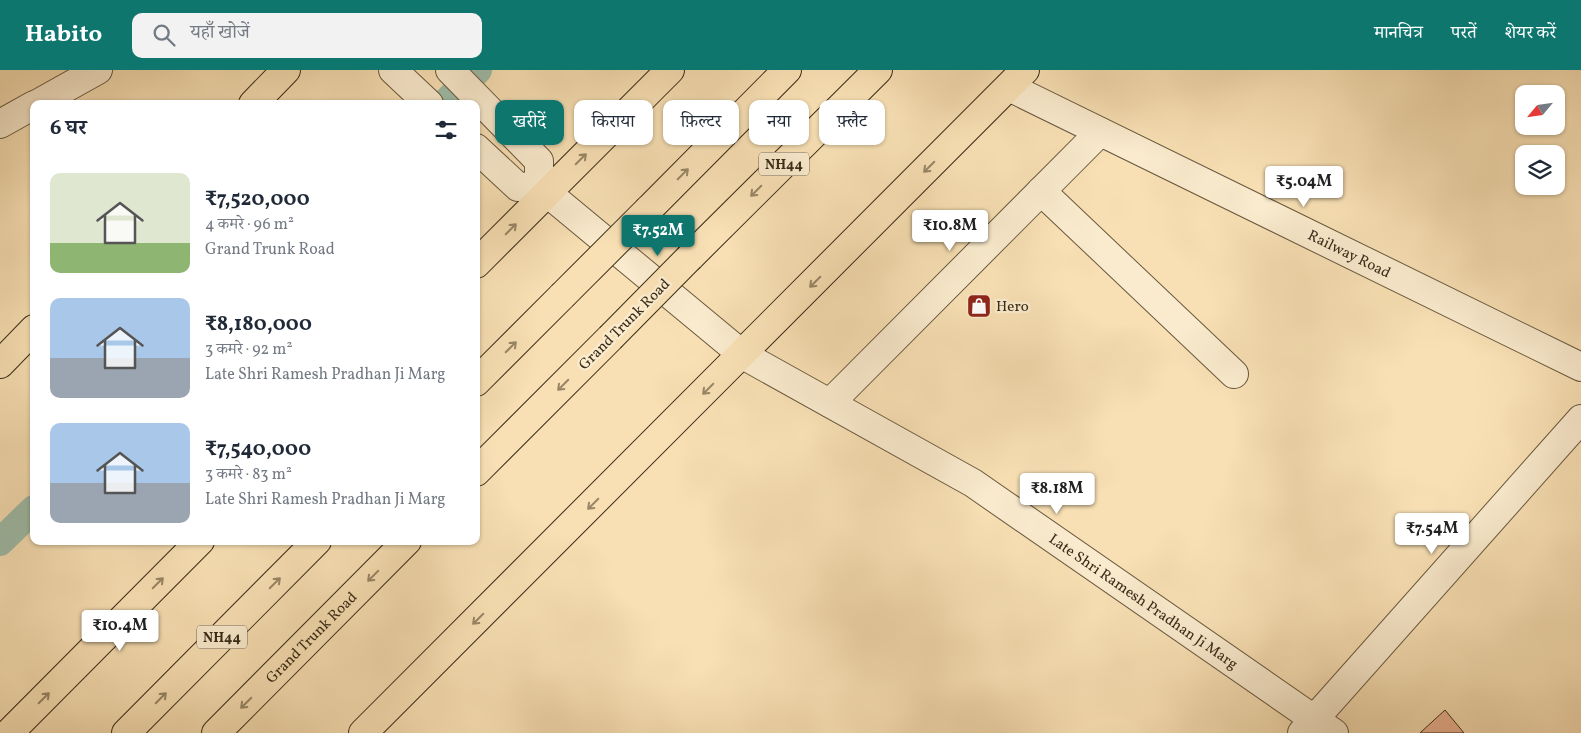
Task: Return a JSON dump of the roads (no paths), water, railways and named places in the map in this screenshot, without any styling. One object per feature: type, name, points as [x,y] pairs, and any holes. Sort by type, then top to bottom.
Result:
[{"type":"main road","points":[[257,100],[286,70]]},
{"type":"main road","points":[[480,260],[543,190],[670,70]]},
{"type":"main road","points":[[480,378],[787,70]]},
{"type":"main road","name":"Grand Trunk Road","points":[[480,468],[878,70]]},
{"type":"main road","points":[[363,733],[743,355],[1017,78]]},
{"type":"main road","points":[[0,364],[30,333]]},
{"type":"main road","points":[[9,733],[196,545]]},
{"type":"main road","name":"NH44","points":[[126,733],[313,545]]},
{"type":"main road","name":"Grand Trunk Road","points":[[216,733],[403,545]]},
{"type":"street","points":[[44,100],[98,70]]},
{"type":"street","points":[[393,70],[425,100]]},
{"type":"street","points":[[450,70],[479,100]]},
{"type":"street","name":"Railway Road","points":[[1017,78],[1100,132],[1581,367]]},
{"type":"street","points":[[480,101],[539,161],[543,190],[518,187],[480,152]]},
{"type":"street","points":[[0,124],[30,108]]},
{"type":"street","points":[[830,403],[1100,132]]},
{"type":"street","name":"Late Shri Ramesh Pradhan Ji Marg","points":[[543,190],[743,355],[973,483],[1317,728]]},
{"type":"street","points":[[1041,191],[1234,374]]},
{"type":"street","points":[[1317,728],[1581,419]]},
{"type":"waterway","points":[[448,100],[478,70]]},
{"type":"waterway","points":[[0,542],[30,513]]},
{"type":"place","name":"Hero","points":[[979,306]]}]
